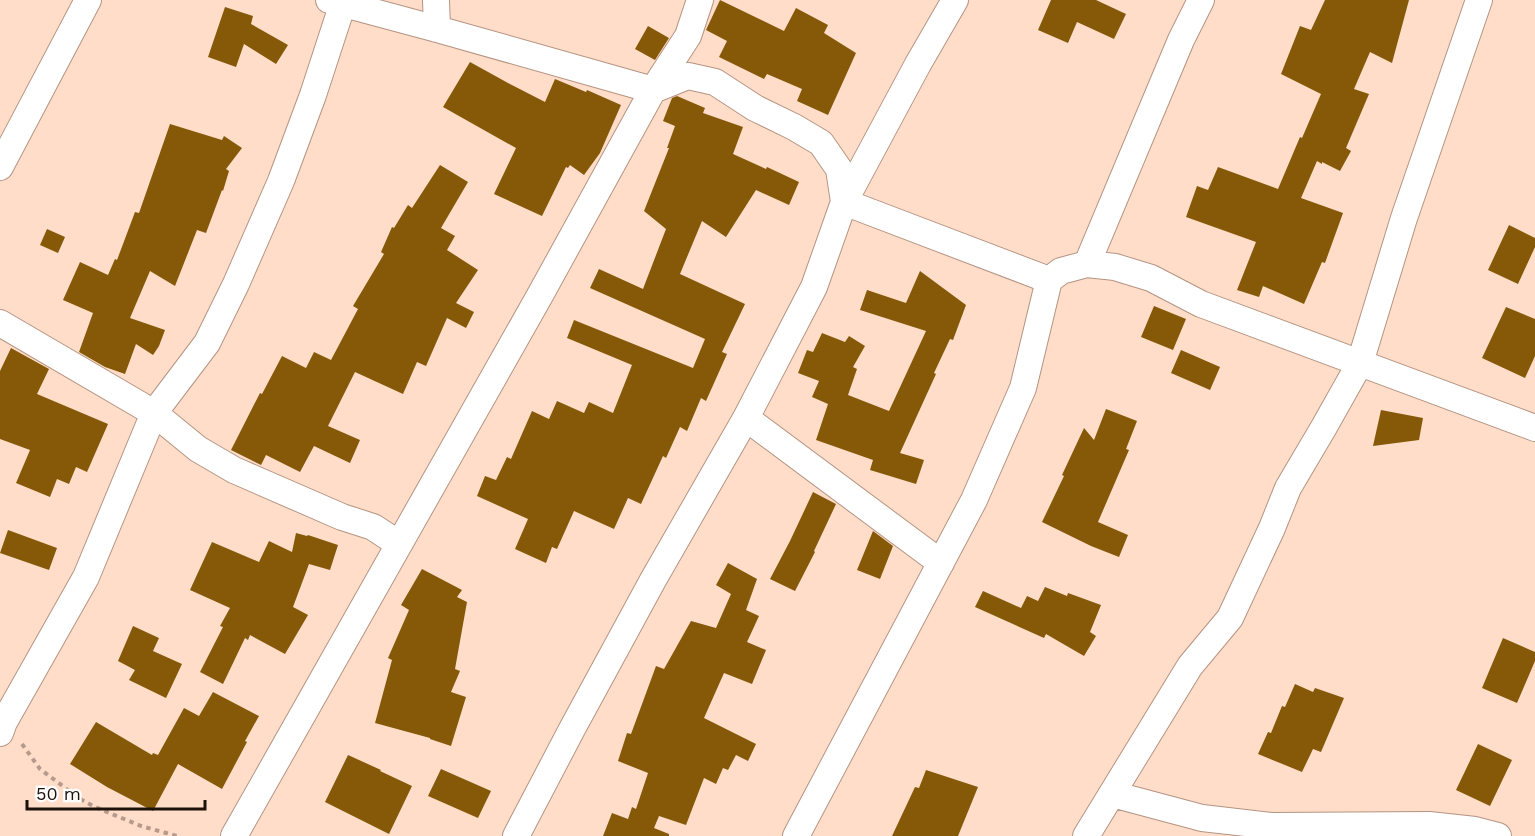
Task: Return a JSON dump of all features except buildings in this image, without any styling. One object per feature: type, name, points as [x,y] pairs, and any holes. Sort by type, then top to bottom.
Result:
[{"type":"street","points":[[0,167],[88,0]]},
{"type":"street","points":[[436,0],[437,29]]},
{"type":"street","points":[[234,836],[539,297],[653,90],[688,36],[700,0]]},
{"type":"street","points":[[516,836],[653,580],[746,418],[814,287],[844,202],[955,0]]},
{"type":"street","points":[[1087,264],[1180,40],[1201,0]]},
{"type":"street","points":[[1086,836],[1190,666],[1230,618],[1288,488],[1360,363],[1404,218],[1479,0]]},
{"type":"street","points":[[2,728],[86,578],[154,413],[207,343],[236,284],[281,181],[313,95],[336,2],[653,90],[688,76],[715,82],[755,108],[821,143],[839,169],[844,202]]},
{"type":"street","points":[[844,202],[1050,280]]},
{"type":"street","points":[[796,836],[974,500],[1023,388],[1050,280],[1060,271],[1087,264],[1115,267],[1151,278],[1201,304],[1535,428]]},
{"type":"street","points":[[0,322],[154,413],[198,449],[234,470],[342,517],[373,527],[399,544]]},
{"type":"street","points":[[746,418],[941,563]]},
{"type":"street","points":[[1112,794],[1202,818],[1272,826],[1357,831],[1429,825],[1475,830],[1498,836]]},
{"type":"path","points":[[2,728],[19,739],[40,770],[73,795],[141,826],[177,836]]}]
